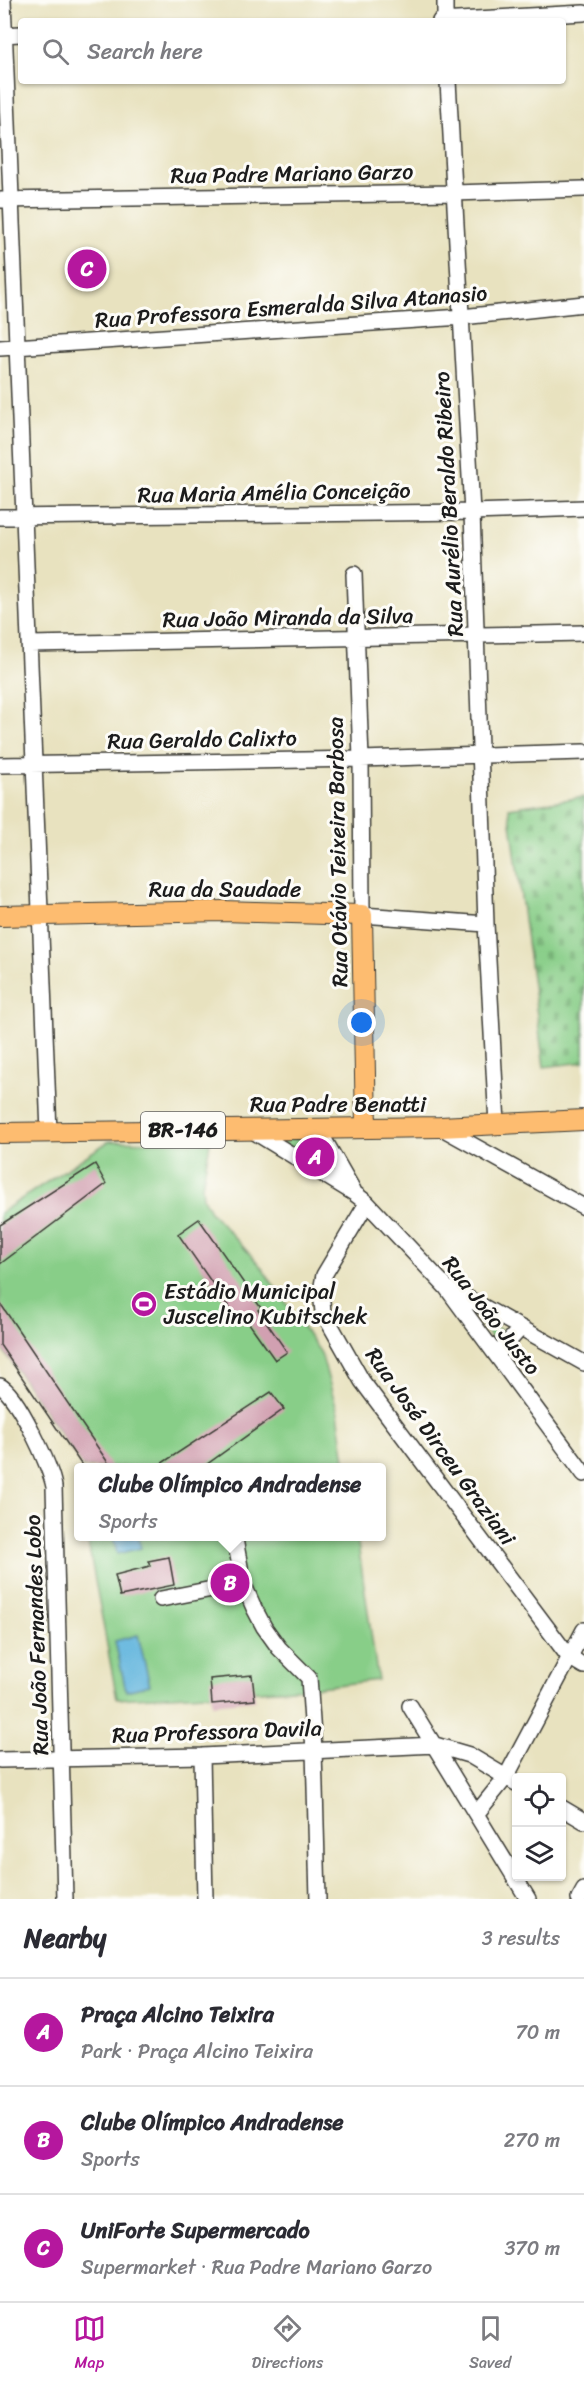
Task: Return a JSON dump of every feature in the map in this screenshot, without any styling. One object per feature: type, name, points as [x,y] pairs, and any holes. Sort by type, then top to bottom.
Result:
[{"type":"main road","name":"Rua da Saudade","points":[[0,916],[223,911],[362,915]]},
{"type":"main road","name":"Rua Otávio Teixeira Barbosa","points":[[362,915],[366,1128]]},
{"type":"main road","name":"BR-146","points":[[497,1124],[584,1120]]},
{"type":"main road","name":"Rua Padre Benatti","points":[[0,1133],[441,1127],[497,1124]]},
{"type":"street","points":[[3,0],[5,200],[18,347],[49,1132]]},
{"type":"street","points":[[445,0],[445,18]]},
{"type":"street","points":[[497,18],[584,13]]},
{"type":"street","points":[[2,35],[18,34]]},
{"type":"street","name":"Rua Aurélio Beraldo Ribeiro","points":[[448,84],[472,512],[486,924],[497,1124]]},
{"type":"street","name":"Rua Padre Mariano Garzo","points":[[5,200],[584,189]]},
{"type":"street","name":"Rua Professora Esmeralda Silva Atanasio","points":[[0,348],[462,317],[584,304]]},
{"type":"street","name":"Rua Maria Amélia Conceição","points":[[0,517],[221,516],[584,508]]},
{"type":"street","name":"Rua Otávio Teixeira Barbosa","points":[[354,574],[362,915]]},
{"type":"street","name":"Rua João Miranda da Silva","points":[[30,644],[584,633]]},
{"type":"street","name":"Rua Geraldo Calixto","points":[[0,765],[360,759],[584,752]]},
{"type":"street","name":"Rua da Saudade","points":[[362,915],[486,924]]},
{"type":"street","points":[[441,1127],[584,1207]]},
{"type":"street","name":"Rua João Justo","points":[[248,1128],[367,1203],[446,1287],[584,1474]]},
{"type":"street","points":[[318,1129],[354,1193]]},
{"type":"street","name":"Rua José Dirceu Graziani","points":[[367,1203],[324,1275],[321,1291],[323,1312],[362,1381],[569,1657],[584,1666]]},
{"type":"street","points":[[446,1287],[584,1363]]},
{"type":"street","points":[[496,1354],[520,1329]]},
{"type":"street","name":"Rua João Fernandes Lobo","points":[[0,1386],[12,1396],[52,1476],[65,1899]]},
{"type":"street","points":[[235,1541],[243,1583],[264,1627],[279,1648],[309,1678],[314,1750],[318,1899]]},
{"type":"street","points":[[161,1599],[243,1583]]},
{"type":"street","points":[[477,1813],[511,1780],[584,1630]]},
{"type":"street","points":[[410,1706],[528,1899]]},
{"type":"street","name":"Rua Professora Davila","points":[[0,1760],[202,1756],[435,1745],[469,1755],[511,1780]]},
{"type":"street","points":[[202,1756],[205,1899]]},
{"type":"street","points":[[566,1811],[584,1821]]},
{"type":"street","points":[[579,1899],[584,1890]]},
{"type":"green space","points":[[584,797],[584,1062],[544,1067],[509,808]]},
{"type":"green space","points":[[276,1139],[314,1139],[334,1175]]},
{"type":"green space","name":"Estádio Municipal Juscelino Kubitschek","points":[[109,1141],[210,1143],[202,1186],[203,1198],[210,1211],[259,1264],[321,1353],[338,1413],[345,1463],[80,1463],[0,1345],[0,1213]]},
{"type":"green space","points":[[477,1318],[507,1333],[496,1344]]},
{"type":"green space","points":[[88,1541],[358,1541],[378,1680],[311,1688],[117,1699]]},
{"type":"water","points":[[114,1541],[139,1541],[141,1548],[117,1554]]},
{"type":"water","points":[[138,1635],[150,1685],[126,1691],[115,1641]]},
{"type":"building","points":[[95,1164],[106,1184],[0,1264],[0,1225]]},
{"type":"building","points":[[199,1219],[261,1308],[258,1310],[287,1352],[275,1360],[246,1319],[240,1323],[178,1234]]},
{"type":"building","points":[[0,1303],[108,1463],[80,1463],[0,1345]]},
{"type":"building","points":[[271,1392],[284,1409],[209,1463],[162,1463]]},
{"type":"building","points":[[169,1557],[174,1585],[120,1596],[115,1575],[150,1566],[148,1561]]},
{"type":"building","points":[[252,1675],[255,1700],[212,1704],[210,1679]]},
{"type":"place","name":"UniForte Supermercado","points":[[87,269]]},
{"type":"place","name":"Praça Alcino Teixira","points":[[315,1157]]},
{"type":"place","name":"Estádio Municipal Juscelino Kubitschek","points":[[144,1304]]},
{"type":"place","name":"Clube Olímpico Andradense","points":[[230,1583]]}]
